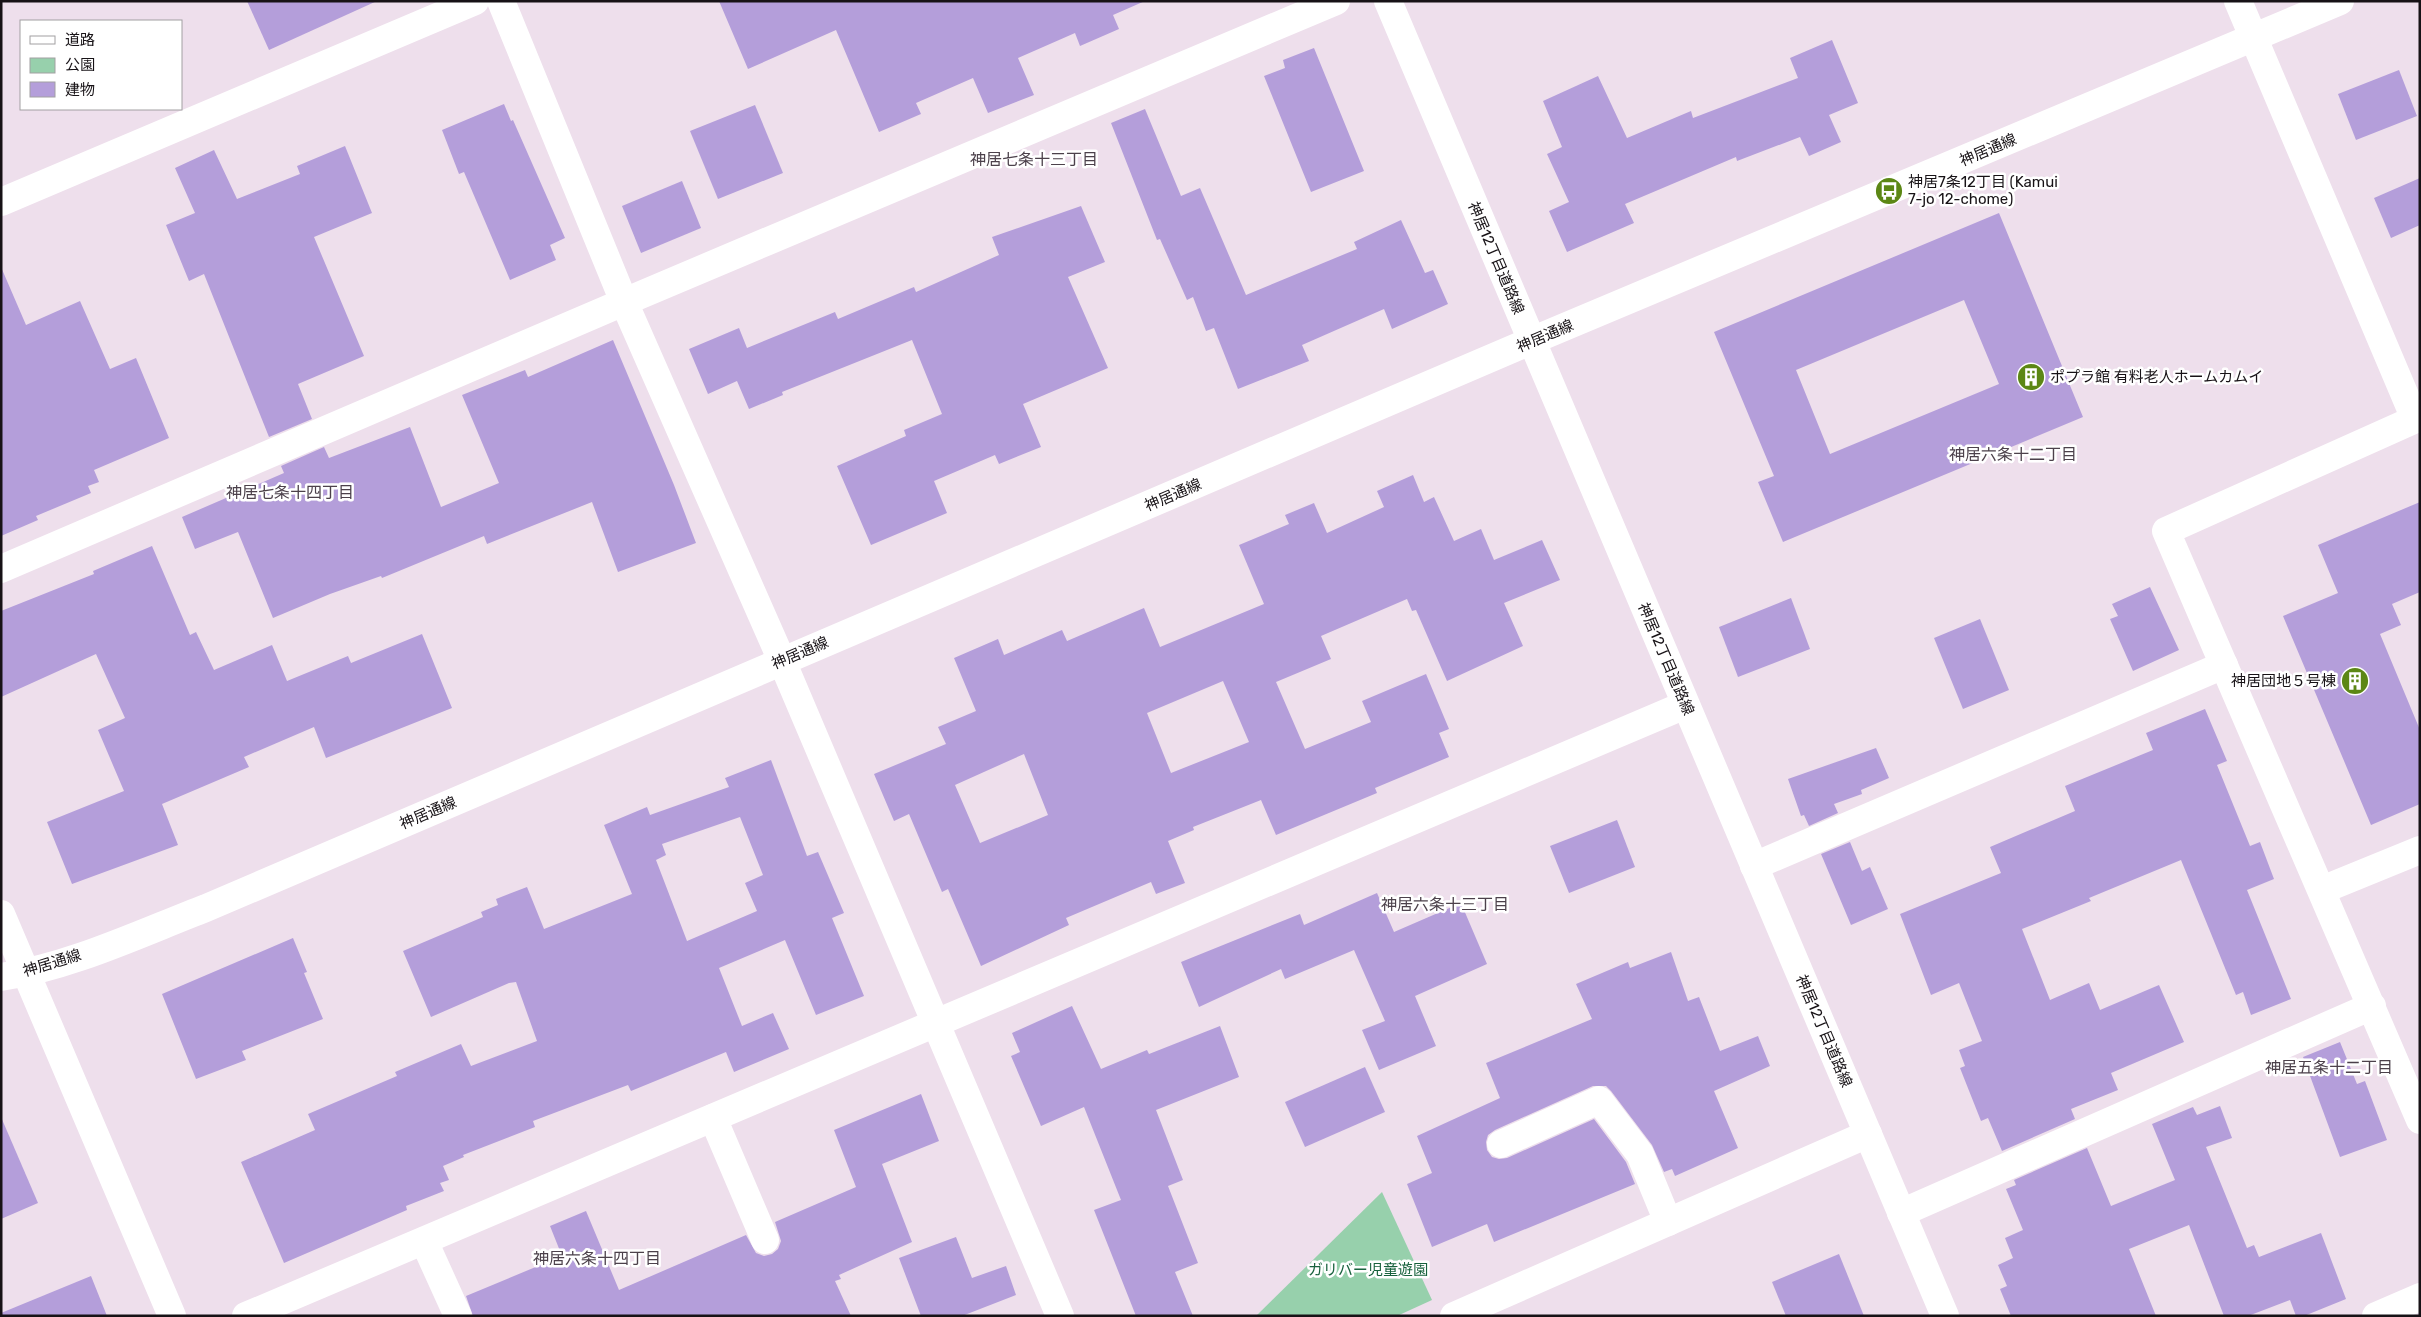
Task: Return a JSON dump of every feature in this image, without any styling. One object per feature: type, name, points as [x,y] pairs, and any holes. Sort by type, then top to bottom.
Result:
[{"type":"street","points":[[1,202],[475,1]]},
{"type":"street","points":[[500,1],[624,302],[782,661],[1059,1315]]},
{"type":"street","points":[[1,569],[624,302],[1336,1]]},
{"type":"street","name":"神居12丁目道路線","points":[[1388,1],[1944,1316]]},
{"type":"street","points":[[2238,1],[2417,418],[2166,531],[2420,1120]]},
{"type":"street","name":"神居通線","points":[[14,975],[108,946],[206,908],[1531,342],[2340,1]]},
{"type":"street","points":[[1754,866],[2224,665]]},
{"type":"street","points":[[246,1316],[1685,705]]},
{"type":"street","points":[[2322,890],[2420,850]]},
{"type":"street","points":[[1,914],[14,975],[172,1316]]},
{"type":"street","points":[[1901,1213],[2372,1006]]},
{"type":"street","points":[[1501,1144],[1599,1100],[1640,1154],[1668,1222]]},
{"type":"street","points":[[713,1118],[765,1240]]},
{"type":"street","points":[[1454,1316],[1868,1134]]},
{"type":"street","points":[[424,1241],[458,1316]]},
{"type":"street","points":[[2376,1316],[2420,1297]]},
{"type":"green space","name":"ガリバー児童遊園","points":[[1382,1192],[1432,1300],[1397,1316],[1256,1316]]},
{"type":"building","points":[[247,1],[377,1],[269,50]]},
{"type":"building","points":[[719,1],[1145,1],[1113,15],[1119,29],[1080,46],[1075,33],[1018,58],[1034,95],[988,113],[973,78],[916,103],[921,114],[879,132],[836,30],[748,69]]},
{"type":"building","points":[[1832,40],[1858,103],[1829,115],[1841,142],[1809,156],[1800,137],[1737,161],[1736,157],[1625,204],[1634,223],[1567,252],[1549,211],[1569,202],[1547,154],[1562,147],[1543,101],[1598,76],[1627,138],[1691,111],[1693,118],[1798,78],[1790,58]]},
{"type":"building","points":[[1314,48],[1364,171],[1311,192],[1264,76],[1285,68],[1283,60]]},
{"type":"building","points":[[2399,70],[2417,116],[2356,140],[2338,94]]},
{"type":"building","points":[[504,104],[511,121],[513,120],[565,238],[550,245],[556,260],[510,280],[464,172],[459,174],[442,130]]},
{"type":"building","points":[[755,105],[783,173],[718,199],[690,131]]},
{"type":"building","points":[[1145,109],[1181,196],[1200,188],[1246,295],[1357,249],[1354,242],[1401,220],[1425,273],[1433,270],[1448,304],[1392,329],[1384,309],[1302,345],[1309,361],[1238,389],[1214,328],[1206,331],[1193,297],[1187,300],[1160,239],[1157,240],[1111,123]]},
{"type":"building","points":[[345,146],[372,213],[314,237],[364,356],[298,384],[312,419],[269,437],[204,274],[189,281],[166,225],[195,213],[175,168],[214,150],[237,199],[300,174],[297,166]]},
{"type":"building","points":[[2420,178],[2420,225],[2391,238],[2374,198]]},
{"type":"building","points":[[682,181],[701,228],[641,253],[622,206]]},
{"type":"building","points":[[1081,206],[1105,262],[1068,277],[1108,368],[1023,404],[1041,447],[999,464],[995,455],[934,481],[947,513],[871,545],[837,466],[906,436],[904,430],[942,414],[912,340],[782,392],[783,395],[749,409],[737,381],[708,394],[689,349],[739,328],[747,348],[835,312],[838,319],[914,287],[916,292],[999,255],[992,237]]},
{"type":"building","name":"ポプラ館 有料老人ホームカムイ","points":[[1999,213],[2083,417],[1783,542],[1758,482],[1774,476],[1714,332]],"holes":[[[1964,300],[1999,384],[1830,454],[1796,370]]]},
{"type":"building","points":[[1,267],[26,325],[80,301],[110,369],[136,358],[169,438],[94,470],[99,482],[88,486],[91,493],[36,516],[38,520],[1,536]]},
{"type":"building","points":[[613,340],[674,485],[696,543],[618,572],[592,502],[487,544],[484,536],[382,578],[381,576],[330,594],[273,618],[238,532],[195,549],[182,517],[284,473],[281,466],[324,447],[329,458],[410,427],[441,507],[499,483],[462,395],[525,370],[528,377]]},
{"type":"building","points":[[1413,475],[1424,502],[1434,497],[1454,541],[1481,529],[1494,560],[1542,540],[1560,580],[1504,603],[1523,646],[1447,681],[1416,610],[1412,611],[1407,599],[1321,636],[1331,659],[1276,682],[1305,749],[1371,722],[1362,701],[1426,674],[1449,729],[1439,733],[1449,757],[1375,788],[1377,793],[1276,835],[1261,800],[1193,827],[1194,830],[1168,841],[1185,883],[1156,894],[1151,882],[1066,918],[1069,925],[981,966],[948,889],[942,892],[909,814],[894,821],[874,774],[946,744],[938,727],[976,711],[954,658],[998,639],[1004,655],[1062,630],[1067,641],[1144,608],[1160,647],[1264,604],[1239,545],[1289,524],[1285,515],[1314,503],[1327,533],[1384,507],[1377,491]],"holes":[[[1223,681],[1249,742],[1171,773],[1147,713]],[[1024,754],[1048,815],[980,843],[955,785]]]},
{"type":"building","name":"神居団地５号棟","points":[[2420,502],[2420,592],[2392,604],[2401,625],[2380,634],[2420,730],[2420,804],[2371,825],[2283,616],[2338,593],[2318,545]]},
{"type":"building","points":[[152,546],[190,635],[196,632],[214,670],[272,645],[287,681],[348,656],[351,663],[422,634],[452,708],[326,758],[314,727],[244,757],[249,767],[162,804],[178,845],[72,884],[47,822],[124,791],[98,730],[125,718],[96,654],[1,697],[1,611],[94,574],[93,571]]},
{"type":"building","points":[[2150,587],[2179,650],[2133,671],[2110,619],[2118,616],[2112,604]]},
{"type":"building","points":[[1791,598],[1810,649],[1738,677],[1719,627]]},
{"type":"building","points":[[1980,619],[2009,690],[1963,709],[1934,638]]},
{"type":"building","points":[[2205,709],[2227,761],[2217,765],[2250,846],[2260,842],[2274,879],[2247,890],[2291,999],[2251,1015],[2243,992],[2236,995],[2181,860],[2089,898],[2091,901],[2022,929],[2050,1000],[2089,983],[2100,1010],[2159,985],[2184,1042],[2111,1073],[2118,1090],[2071,1109],[2075,1119],[2002,1151],[1988,1118],[1981,1121],[1960,1068],[1965,1066],[1959,1050],[1982,1041],[1959,983],[1931,995],[1900,914],[2001,873],[1990,847],[2075,811],[2065,786],[2153,750],[2146,733]]},
{"type":"building","points":[[1876,748],[1889,778],[1861,790],[1862,794],[1834,804],[1838,813],[1809,826],[1804,815],[1801,816],[1788,779]]},
{"type":"building","points":[[771,760],[807,856],[818,852],[844,913],[832,918],[864,996],[816,1015],[785,940],[719,968],[742,1026],[773,1013],[789,1049],[734,1072],[726,1052],[631,1091],[628,1085],[533,1121],[535,1127],[463,1155],[464,1157],[443,1166],[449,1180],[440,1183],[444,1191],[406,1206],[407,1210],[284,1263],[241,1162],[315,1130],[308,1114],[397,1076],[395,1072],[461,1044],[471,1066],[537,1041],[516,982],[509,983],[431,1017],[403,951],[483,917],[481,912],[498,905],[496,899],[527,887],[544,929],[632,894],[604,825],[647,807],[650,815],[729,787],[725,778]],"holes":[[[740,817],[763,875],[745,883],[757,911],[687,941],[656,860],[666,855],[662,844]]]},
{"type":"building","points":[[1617,820],[1635,867],[1569,893],[1550,846]]},
{"type":"building","points":[[1850,842],[1862,871],[1870,867],[1888,909],[1851,925],[1821,854]]},
{"type":"building","points":[[1377,893],[1394,932],[1461,903],[1487,964],[1415,996],[1436,1046],[1379,1070],[1362,1030],[1385,1021],[1354,950],[1285,979],[1281,969],[1199,1007],[1181,962],[1300,914],[1304,925]]},
{"type":"building","points":[[293,938],[307,972],[304,973],[323,1019],[242,1051],[246,1060],[196,1079],[162,994]]},
{"type":"building","points":[[1671,952],[1688,1001],[1699,997],[1720,1051],[1758,1036],[1770,1066],[1714,1091],[1738,1148],[1675,1176],[1672,1169],[1664,1172],[1652,1145],[1611,1091],[1606,1086],[1593,1086],[1495,1130],[1488,1135],[1486,1142],[1487,1150],[1492,1157],[1499,1159],[1507,1158],[1594,1119],[1626,1162],[1635,1184],[1494,1242],[1487,1224],[1432,1247],[1407,1184],[1432,1173],[1417,1136],[1500,1098],[1486,1063],[1592,1019],[1576,984],[1628,962],[1630,968]]},
{"type":"building","points":[[1072,1006],[1101,1069],[1147,1050],[1149,1054],[1220,1026],[1239,1077],[1156,1110],[1183,1180],[1168,1186],[1198,1263],[1175,1272],[1193,1316],[1136,1316],[1094,1210],[1121,1200],[1084,1107],[1041,1126],[1011,1056],[1020,1052],[1012,1033]]},
{"type":"building","points":[[2340,1042],[2357,1084],[2365,1081],[2387,1140],[2340,1157],[2303,1057]]},
{"type":"building","points":[[1365,1067],[1385,1112],[1305,1147],[1285,1102]]},
{"type":"building","points":[[921,1094],[939,1141],[882,1164],[912,1242],[839,1275],[841,1279],[835,1281],[851,1316],[473,1316],[466,1296],[562,1256],[550,1226],[586,1211],[619,1290],[746,1235],[756,1253],[764,1256],[772,1254],[778,1249],[781,1241],[775,1222],[856,1187],[834,1130]]},
{"type":"building","points":[[2220,1106],[2232,1138],[2206,1147],[2247,1248],[2254,1245],[2259,1257],[2321,1233],[2346,1299],[2304,1316],[2296,1316],[2290,1300],[2248,1316],[2224,1316],[2189,1225],[2129,1249],[2156,1316],[2011,1316],[2000,1289],[2007,1286],[1998,1265],[2013,1258],[2005,1238],[2023,1230],[2006,1189],[2016,1185],[2014,1180],[2087,1148],[2111,1206],[2175,1180],[2152,1124],[2193,1107],[2197,1115]]},
{"type":"building","points":[[1,1117],[38,1203],[1,1219]]},
{"type":"building","points":[[956,1237],[972,1278],[1006,1266],[1016,1295],[962,1316],[921,1316],[899,1258]]},
{"type":"building","points":[[1839,1254],[1864,1316],[1786,1316],[1772,1282]]},
{"type":"building","points":[[91,1276],[107,1316],[1,1316],[1,1313]]},
{"type":"place","name":"神居7条12丁目 (Kamui 7-jo 12-chome)","points":[[1889,191]]},
{"type":"place","name":"ポプラ館 有料老人ホームカムイ","points":[[2031,377]]},
{"type":"place","name":"神居団地５号棟","points":[[2355,681]]},
{"type":"district","name":"神居七条十三丁目","points":[[1034,159]]},
{"type":"district","name":"神居六条十二丁目","points":[[2013,454]]},
{"type":"district","name":"神居七条十四丁目","points":[[290,492]]},
{"type":"district","name":"神居六条十三丁目","points":[[1445,904]]},
{"type":"district","name":"神居五条十二丁目","points":[[2329,1067]]},
{"type":"district","name":"神居六条十四丁目","points":[[597,1258]]}]
